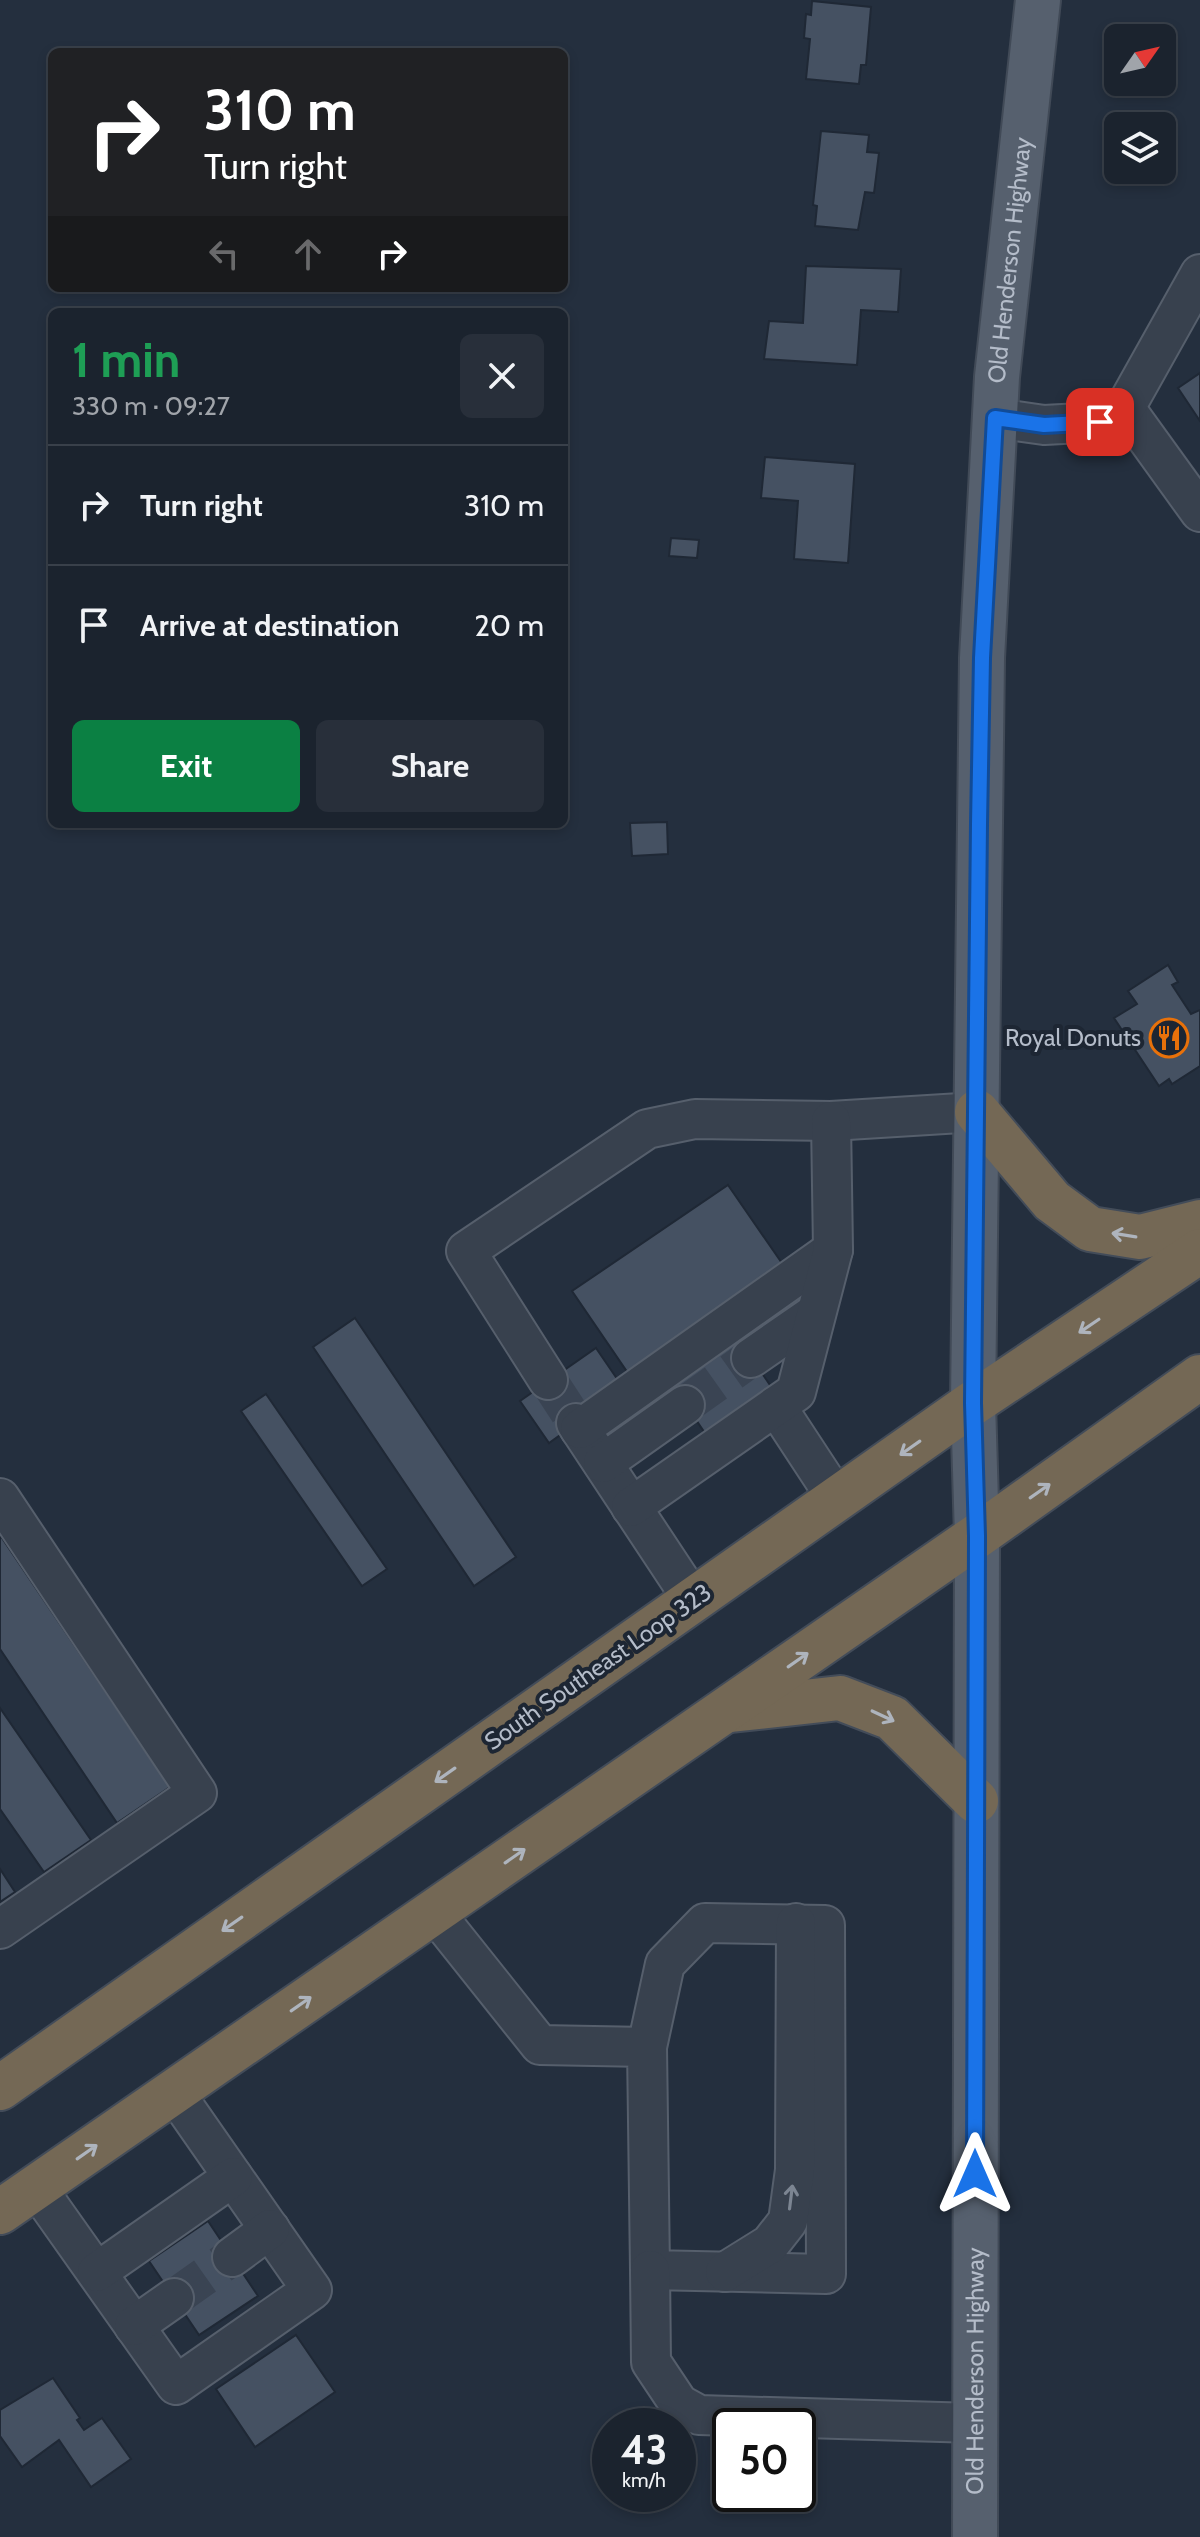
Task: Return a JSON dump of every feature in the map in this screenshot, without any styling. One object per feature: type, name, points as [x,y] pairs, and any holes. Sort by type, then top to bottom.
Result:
[{"type":"highway","points":[[977,1112],[1052,1201],[1090,1229],[1140,1237],[1200,1222]]},
{"type":"highway","name":"South Southeast Loop 323","points":[[0,2088],[973,1403],[1200,1251]]},
{"type":"highway","points":[[0,2212],[977,1536],[1200,1377]]},
{"type":"highway","points":[[725,1711],[840,1698],[892,1718],[976,1801]]},
{"type":"main road","name":"Old Henderson Highway","points":[[975,2537],[977,1536],[973,1403],[982,658],[995,418],[1038,0]]},
{"type":"lane","points":[[995,418],[1044,425],[1100,422],[1125,408],[1200,274]]},
{"type":"lane","points":[[1125,408],[1200,512]]},
{"type":"lane","points":[[548,1380],[466,1251],[647,1129],[695,1119],[831,1121],[977,1112]]},
{"type":"lane","points":[[631,1507],[796,1392],[833,1250],[831,1121]]},
{"type":"lane","points":[[693,1600],[578,1426],[833,1250]]},
{"type":"lane","points":[[751,1358],[816,1313]]},
{"type":"lane","points":[[603,1463],[685,1405]]},
{"type":"lane","points":[[776,1406],[837,1499]]},
{"type":"lane","points":[[0,1498],[197,1793],[0,1929]]},
{"type":"lane","points":[[434,1912],[540,2045],[647,2047]]},
{"type":"lane","points":[[650,2270],[826,2274],[825,1925],[705,1923],[665,1964],[647,2047],[651,2362],[679,2404],[699,2415],[975,2423]]},
{"type":"lane","points":[[725,2272],[770,2244],[788,2221],[795,2170],[796,1923]]},
{"type":"lane","points":[[36,2187],[176,2385],[312,2290],[174,2092]]},
{"type":"lane","points":[[97,2272],[233,2177]]},
{"type":"lane","points":[[232,2257],[270,2229]]},
{"type":"lane","points":[[134,2326],[174,2298]]},
{"type":"building","points":[[812,1],[871,7],[866,65],[861,65],[859,84],[806,79],[810,39],[804,38],[806,14],[811,15]]},
{"type":"building","points":[[821,131],[869,135],[867,152],[879,153],[874,193],[865,192],[858,230],[815,226],[817,206],[813,205]]},
{"type":"building","points":[[806,266],[901,269],[898,312],[861,310],[857,365],[764,359],[769,321],[803,323]]},
{"type":"building","points":[[1200,373],[1200,421],[1178,388]]},
{"type":"building","points":[[765,457],[855,464],[848,563],[794,559],[798,501],[761,498]]},
{"type":"building","points":[[671,538],[699,540],[697,558],[669,556]]},
{"type":"building","points":[[667,822],[668,854],[632,856],[630,823]]},
{"type":"building","points":[[1168,965],[1178,982],[1172,985],[1191,1014],[1200,1010],[1200,1066],[1172,1084],[1169,1079],[1159,1086],[1114,1018],[1137,1004],[1128,991]]},
{"type":"building","points":[[728,1185],[786,1269],[630,1376],[572,1291]]},
{"type":"building","points":[[355,1318],[516,1557],[474,1586],[313,1347]]},
{"type":"building","points":[[732,1329],[776,1394],[709,1439],[665,1374]]},
{"type":"building","points":[[596,1348],[624,1389],[549,1443],[520,1401]]},
{"type":"building","points":[[266,1394],[387,1569],[362,1586],[241,1411]]},
{"type":"building","points":[[0,1535],[170,1787],[117,1823],[0,1649]]},
{"type":"building","points":[[0,1708],[91,1840],[44,1872],[0,1809]]},
{"type":"building","points":[[0,1869],[15,1892],[0,1902]]},
{"type":"building","points":[[208,2221],[258,2296],[199,2335],[149,2261]]},
{"type":"building","points":[[296,2335],[335,2392],[255,2447],[216,2389]]},
{"type":"building","points":[[53,2378],[80,2418],[77,2420],[84,2430],[102,2418],[131,2459],[91,2487],[59,2440],[22,2467],[0,2436],[0,2410]]},
{"type":"tunnel","points":[[685,1405],[751,1358]]},
{"type":"tunnel","points":[[548,1380],[576,1423]]},
{"type":"tunnel","points":[[174,2298],[232,2257]]},
{"type":"place","name":"Royal Donuts","points":[[1169,1038]]},
{"type":"route","points":[[975,2174],[977,1536],[973,1403],[979,824],[982,658],[995,418],[1044,425],[1100,422]]}]
